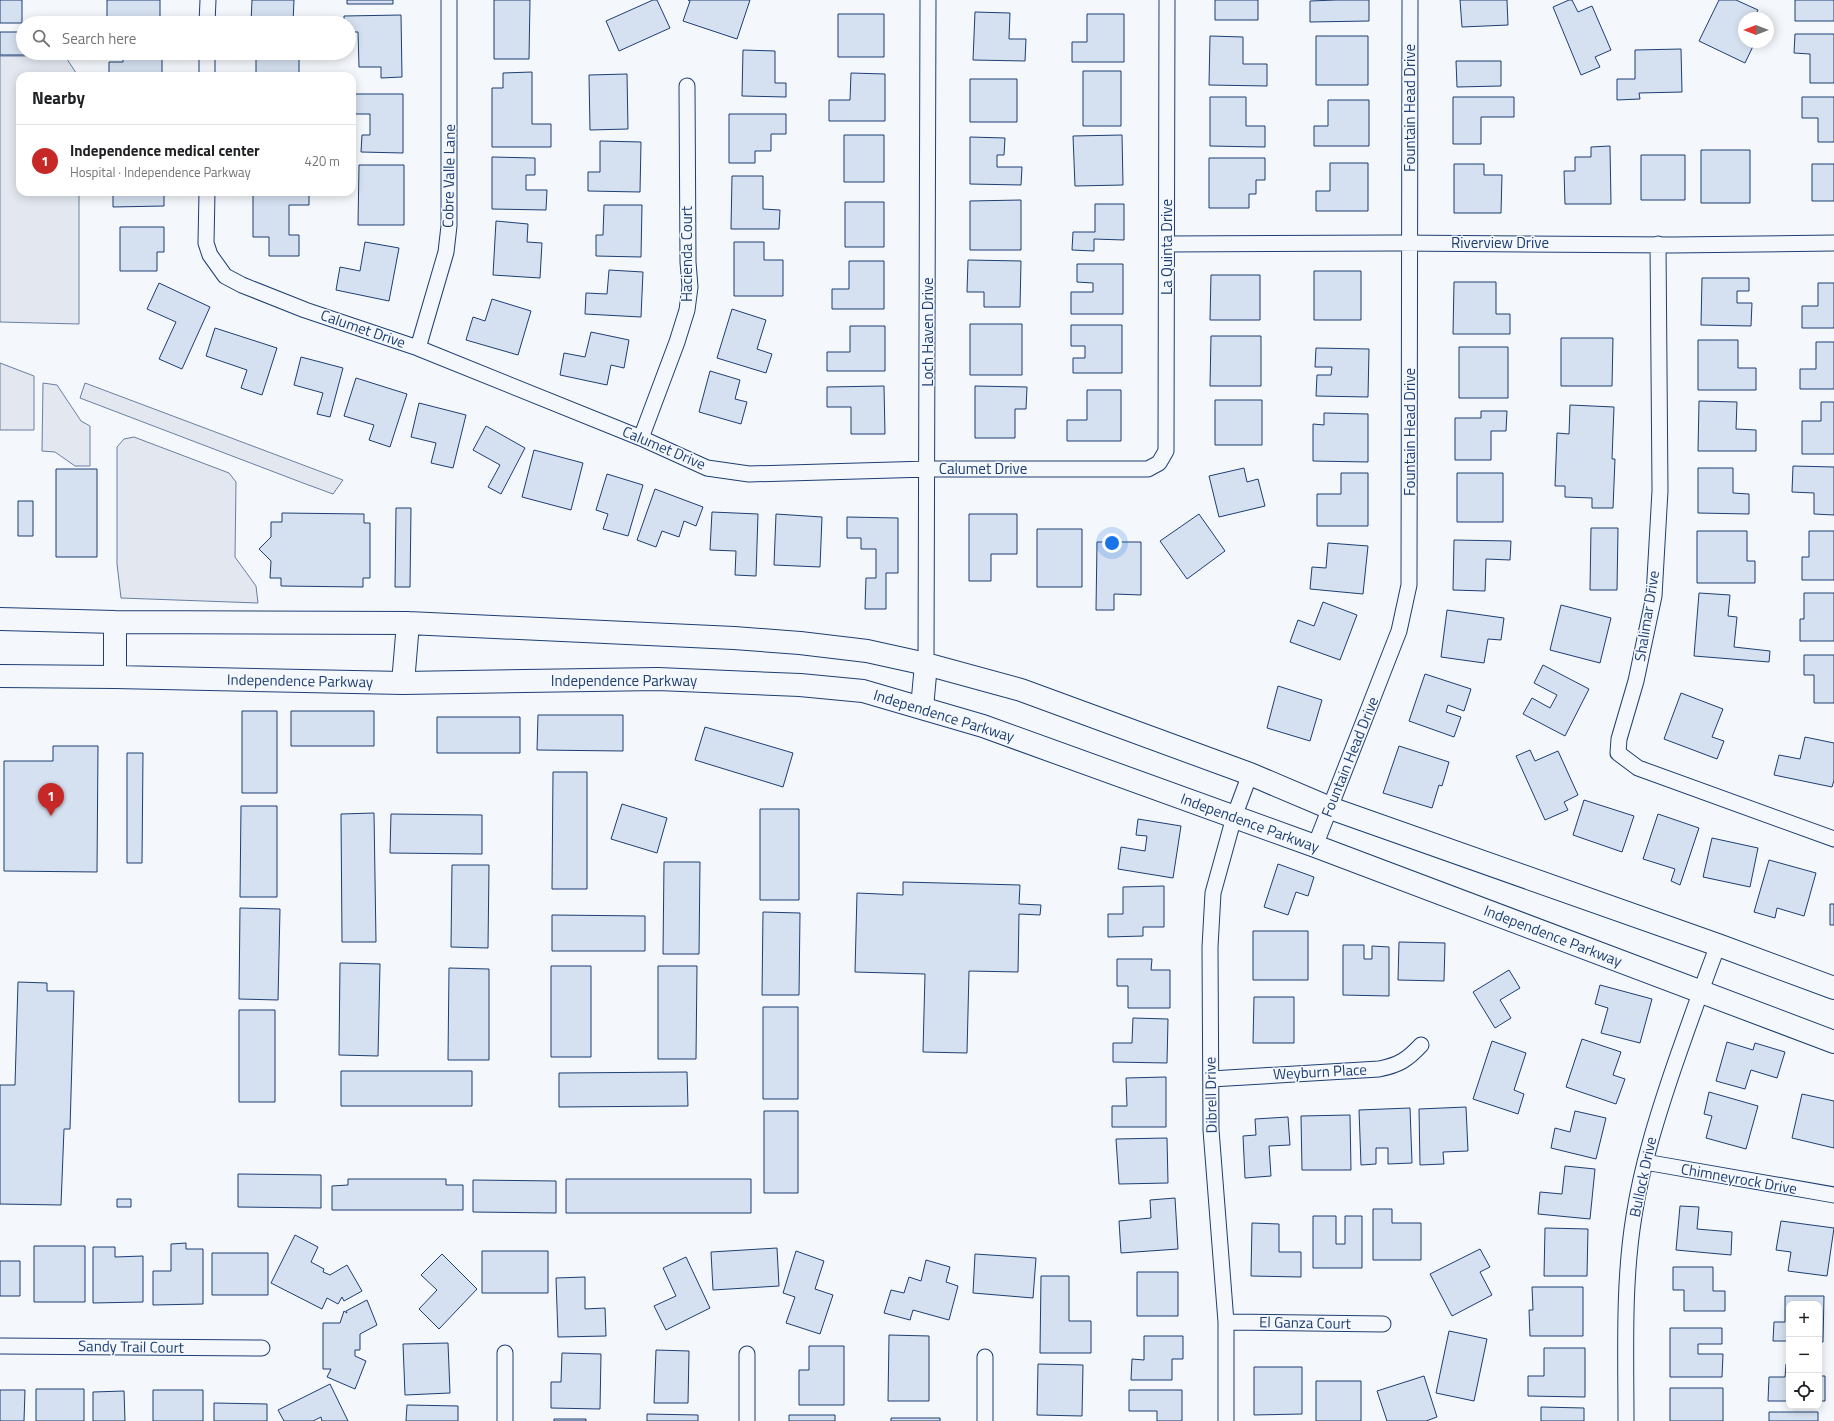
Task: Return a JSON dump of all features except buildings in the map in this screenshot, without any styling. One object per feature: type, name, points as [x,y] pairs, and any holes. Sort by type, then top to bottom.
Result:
[{"type":"main road","points":[[0,619],[115,622],[408,623],[792,642],[867,652],[926,664],[1021,690],[1250,774],[1330,808],[1718,945],[1834,988]]},
{"type":"main road","points":[[115,622],[115,677]]},
{"type":"main road","points":[[403,683],[408,623]]},
{"type":"main road","points":[[922,708],[926,664]]},
{"type":"main road","name":"Independence Parkway","points":[[0,676],[403,683],[658,679],[800,684],[863,691],[983,726],[1315,846],[1834,1042]]},
{"type":"street","points":[[208,0],[208,16]]},
{"type":"street","name":"Cobre Valle Lane","points":[[418,348],[446,252],[449,226],[449,0]]},
{"type":"street","name":"Loch Haven Drive","points":[[926,664],[928,469],[928,0]]},
{"type":"street","name":"La Quinta Drive","points":[[1131,469],[1148,469],[1156,466],[1166,451],[1167,0]]},
{"type":"street","name":"Fountain Head Drive","points":[[1315,846],[1399,631],[1409,585],[1410,0]]},
{"type":"street","points":[[207,60],[207,72]]},
{"type":"street","name":"Hacienda Court","points":[[641,438],[677,342],[687,310],[689,294],[687,86]]},
{"type":"street","name":"Calumet Drive","points":[[207,196],[206,243],[215,263],[225,276],[242,285],[305,310],[418,348],[641,438],[707,468],[749,474],[928,469],[1131,469]]},
{"type":"street","name":"Riverview Drive","points":[[1167,244],[1834,243]]},
{"type":"street","name":"Shalimar Drive","points":[[1658,244],[1660,492],[1654,596],[1636,681],[1619,740],[1618,753],[1638,768],[1834,839]]},
{"type":"street","name":"Dibrell Drive","points":[[1226,1421],[1226,1322],[1211,1130],[1210,946],[1213,892],[1234,817],[1250,774]]},
{"type":"street","name":"Bullock Drive","points":[[1626,1421],[1626,1302],[1634,1216],[1645,1162],[1659,1112],[1700,992],[1718,945]]},
{"type":"street","name":"Weyburn Place","points":[[1211,1079],[1379,1069],[1396,1065],[1411,1056],[1421,1045]]},
{"type":"street","name":"Chimneyrock Drive","points":[[1645,1162],[1834,1195]]},
{"type":"street","name":"El Ganza Court","points":[[1226,1322],[1383,1324]]},
{"type":"street","name":"Sandy Trail Court","points":[[0,1346],[262,1348]]},
{"type":"street","points":[[505,1353],[505,1421]]},
{"type":"street","points":[[747,1354],[747,1421]]},
{"type":"street","points":[[985,1358],[985,1421]]},
{"type":"shaded area","points":[[0,56],[16,56],[16,60],[68,60],[75,72],[16,72],[16,196],[79,196],[79,324],[0,322]]},
{"type":"shaded area","points":[[0,363],[34,376],[34,430],[0,430]]},
{"type":"shaded area","points":[[43,383],[57,385],[81,421],[90,426],[90,466],[75,466],[55,452],[42,451]]},
{"type":"shaded area","points":[[85,383],[343,480],[333,494],[303,483],[80,398]]},
{"type":"shaded area","points":[[134,437],[229,473],[236,482],[235,557],[256,586],[258,603],[121,598],[117,564],[117,447],[124,439]]},
{"type":"place","name":"Independence medical center","points":[[51,816]]}]
